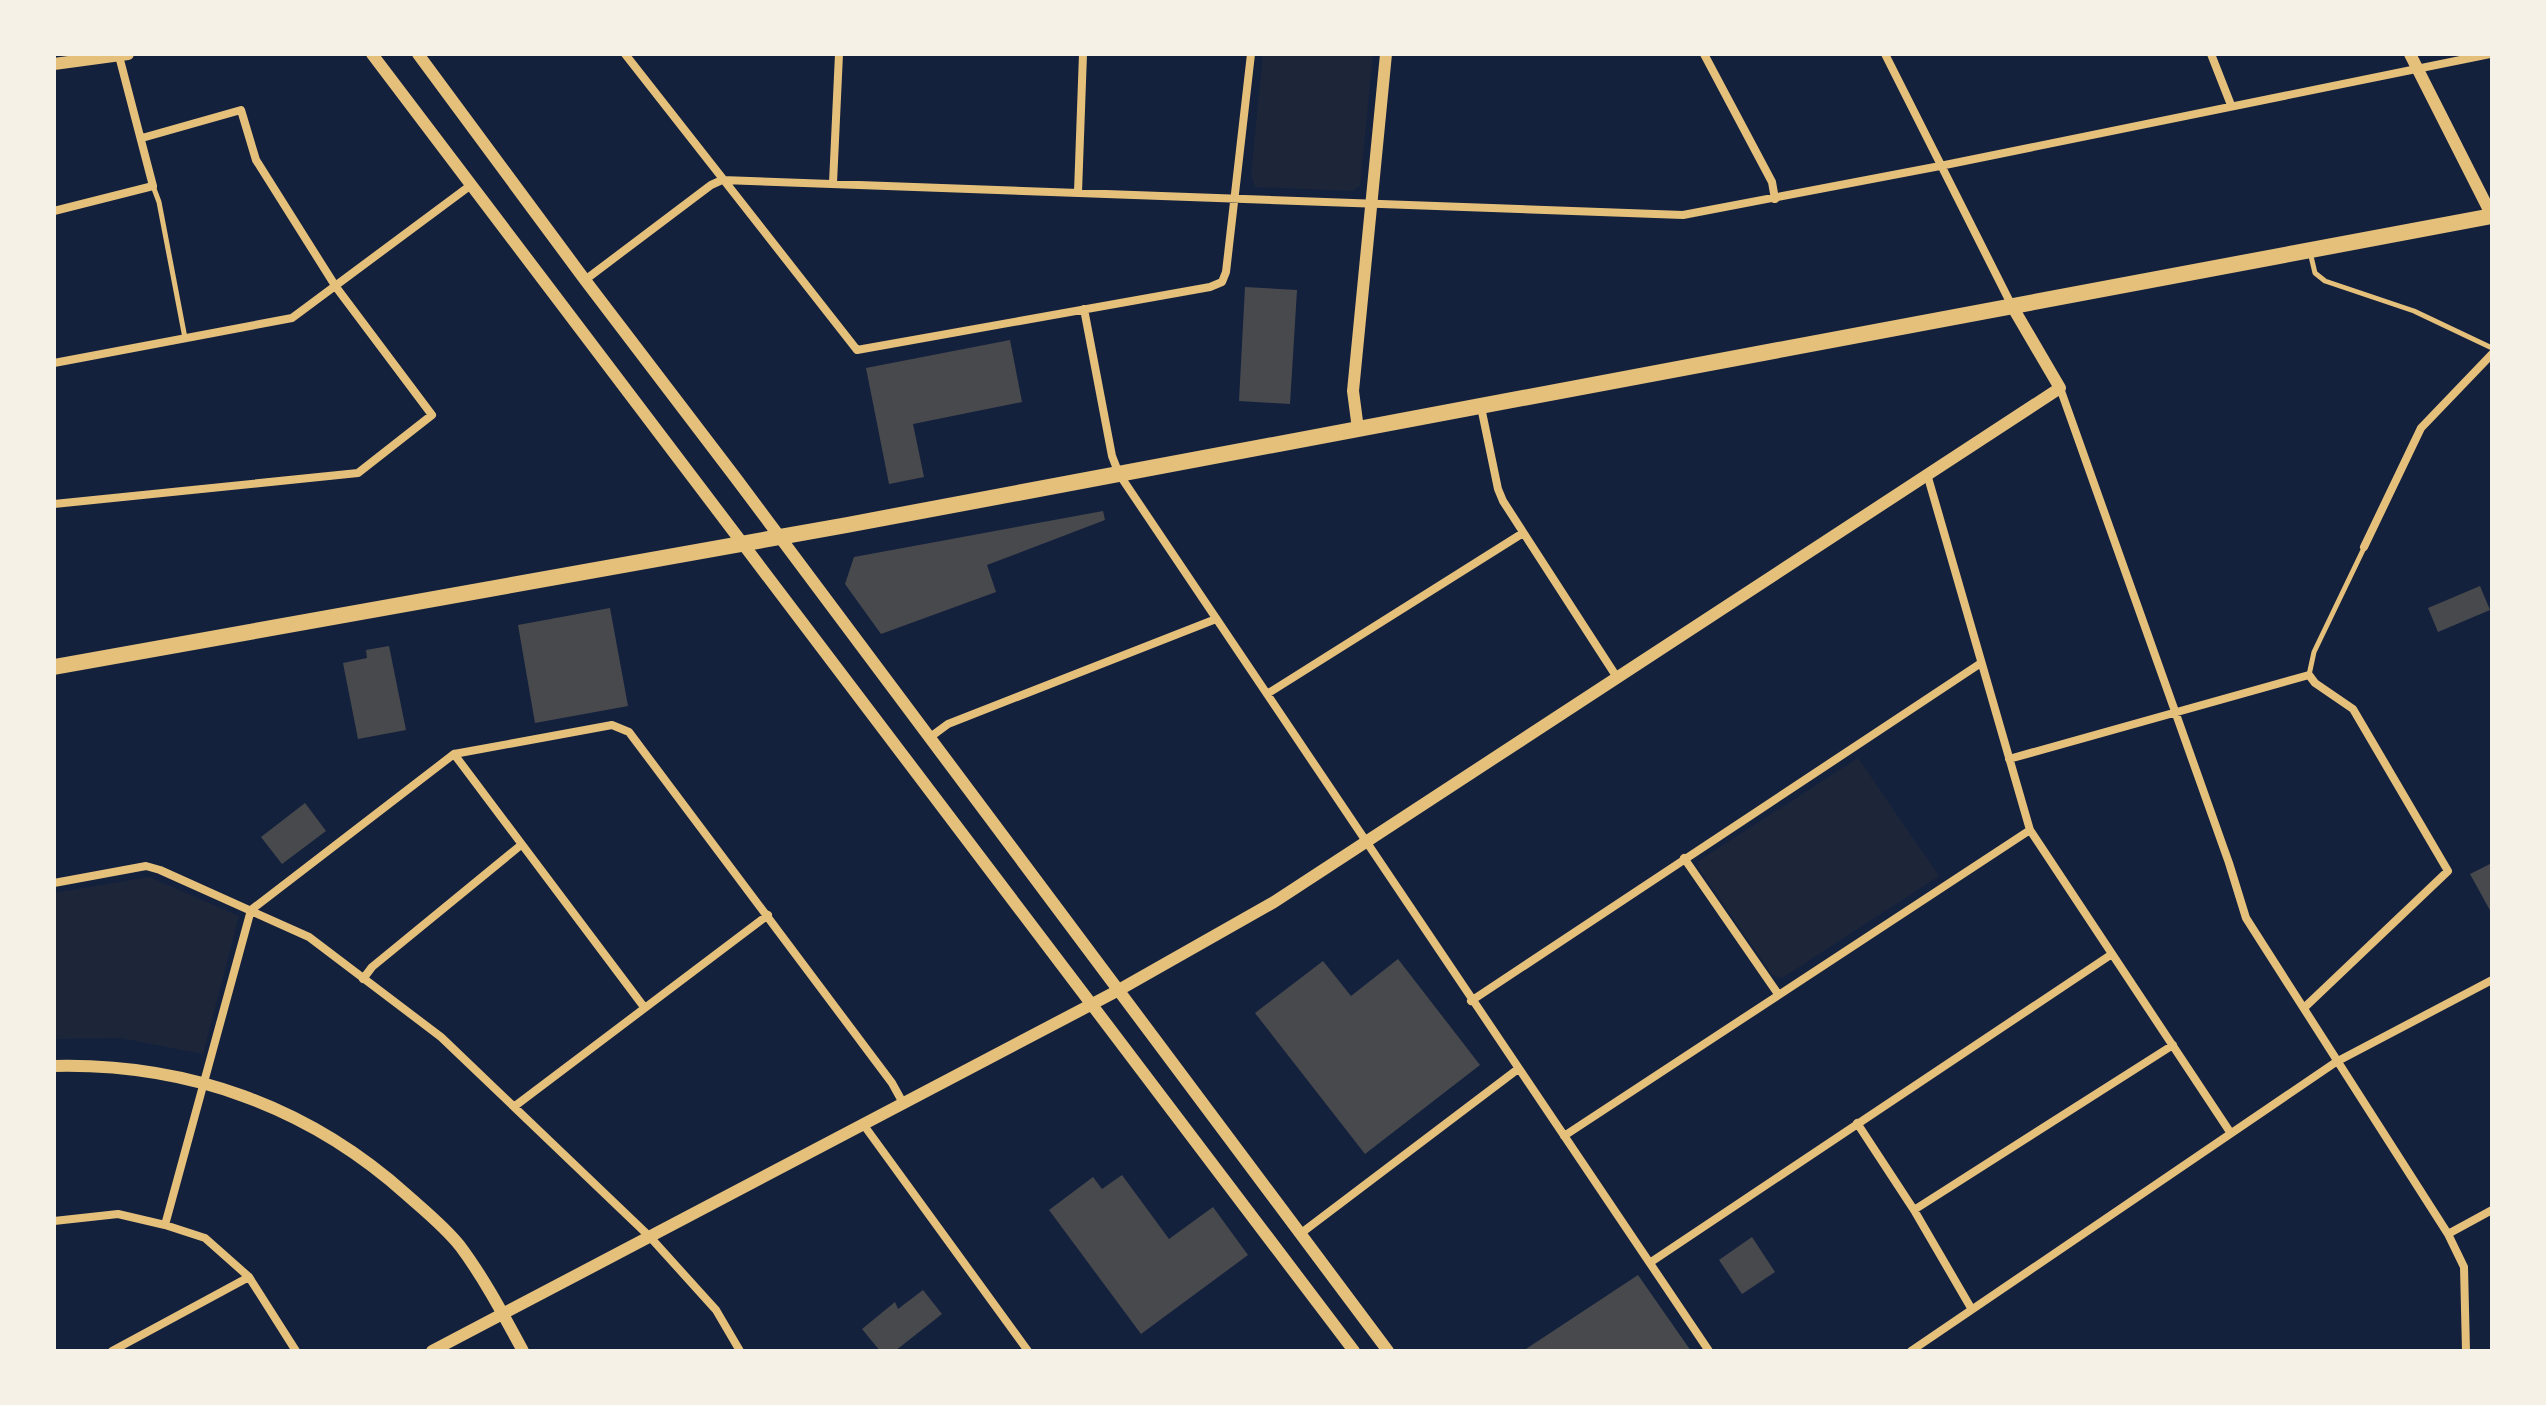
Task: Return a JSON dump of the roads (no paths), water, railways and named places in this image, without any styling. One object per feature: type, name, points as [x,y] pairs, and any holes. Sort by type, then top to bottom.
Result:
[{"type":"main road","points":[[54,667],[743,544],[2492,216]]},
{"type":"street","points":[[372,54],[1354,1351]]},
{"type":"street","points":[[418,54],[1388,1351]]},
{"type":"street","points":[[833,183],[839,54]]},
{"type":"street","points":[[1078,192],[1083,54]]},
{"type":"street","points":[[630,56],[722,180],[857,350],[1210,287],[1222,282],[1226,272],[1232,198],[1251,54]]},
{"type":"street","points":[[1358,429],[1353,391],[1386,54]]},
{"type":"street","points":[[1704,54],[1772,182],[1775,199]]},
{"type":"street","points":[[1885,54],[2012,306],[2060,388],[2176,711],[2246,918],[2448,1234],[2464,1267],[2466,1351]]},
{"type":"street","points":[[2211,54],[2231,105]]},
{"type":"street","points":[[2410,54],[2492,216]]},
{"type":"street","points":[[585,280],[711,185],[722,180],[1683,215],[2490,54]]},
{"type":"street","points":[[54,64],[123,55],[153,186],[54,211]]},
{"type":"street","points":[[54,504],[358,473],[432,415],[336,287],[256,160],[241,110],[142,138]]},
{"type":"street","points":[[54,363],[292,318],[471,185]]},
{"type":"street","points":[[1084,309],[1112,456],[1119,474],[1709,1351]]},
{"type":"street","points":[[2364,547],[2421,428],[2492,354]]},
{"type":"street","points":[[432,1351],[1117,991],[1274,902],[2060,388]]},
{"type":"street","points":[[1481,407],[1498,489],[1618,679]]},
{"type":"street","points":[[1927,474],[2030,830],[2230,1132]]},
{"type":"street","points":[[1267,694],[1523,533]]},
{"type":"street","points":[[929,738],[948,724],[1216,619]]},
{"type":"street","points":[[1471,1001],[1981,663]]},
{"type":"street","points":[[2009,759],[2309,675],[2315,683],[2353,709],[2448,871],[2305,1007]]},
{"type":"street","points":[[165,1225],[251,910],[454,754],[612,725],[629,732],[768,915],[892,1083],[903,1103]]},
{"type":"street","points":[[454,754],[644,1007]]},
{"type":"street","points":[[1564,1136],[2030,830]]},
{"type":"street","points":[[363,979],[372,967],[521,845]]},
{"type":"street","points":[[1684,858],[1778,994]]},
{"type":"street","points":[[54,883],[146,866],[309,937],[441,1037],[515,1106],[650,1237],[716,1310],[740,1351]]},
{"type":"street","points":[[515,1106],[768,915]]},
{"type":"street","points":[[1651,1262],[2112,954]]},
{"type":"street","points":[[1911,1351],[1924,1347],[1971,1308],[2336,1062],[2492,980]]},
{"type":"street","points":[[1914,1210],[2173,1045]]},
{"type":"street","points":[[54,1066],[106,1067],[203,1083],[294,1116],[339,1143],[387,1177],[460,1246],[523,1351]]},
{"type":"street","points":[[1300,1234],[1518,1069]]},
{"type":"street","points":[[1857,1123],[1914,1210],[1971,1308]]},
{"type":"street","points":[[863,1124],[1028,1351]]},
{"type":"street","points":[[2448,1234],[2492,1210]]},
{"type":"street","points":[[54,1221],[118,1214],[205,1238],[249,1277],[296,1351]]},
{"type":"street","points":[[112,1351],[249,1277]]},
{"type":"lane","points":[[153,186],[159,202],[185,339]]},
{"type":"lane","points":[[2310,250],[2315,273],[2325,281],[2414,311],[2492,348]]},
{"type":"lane","points":[[2309,675],[2314,652],[2364,547]]}]
